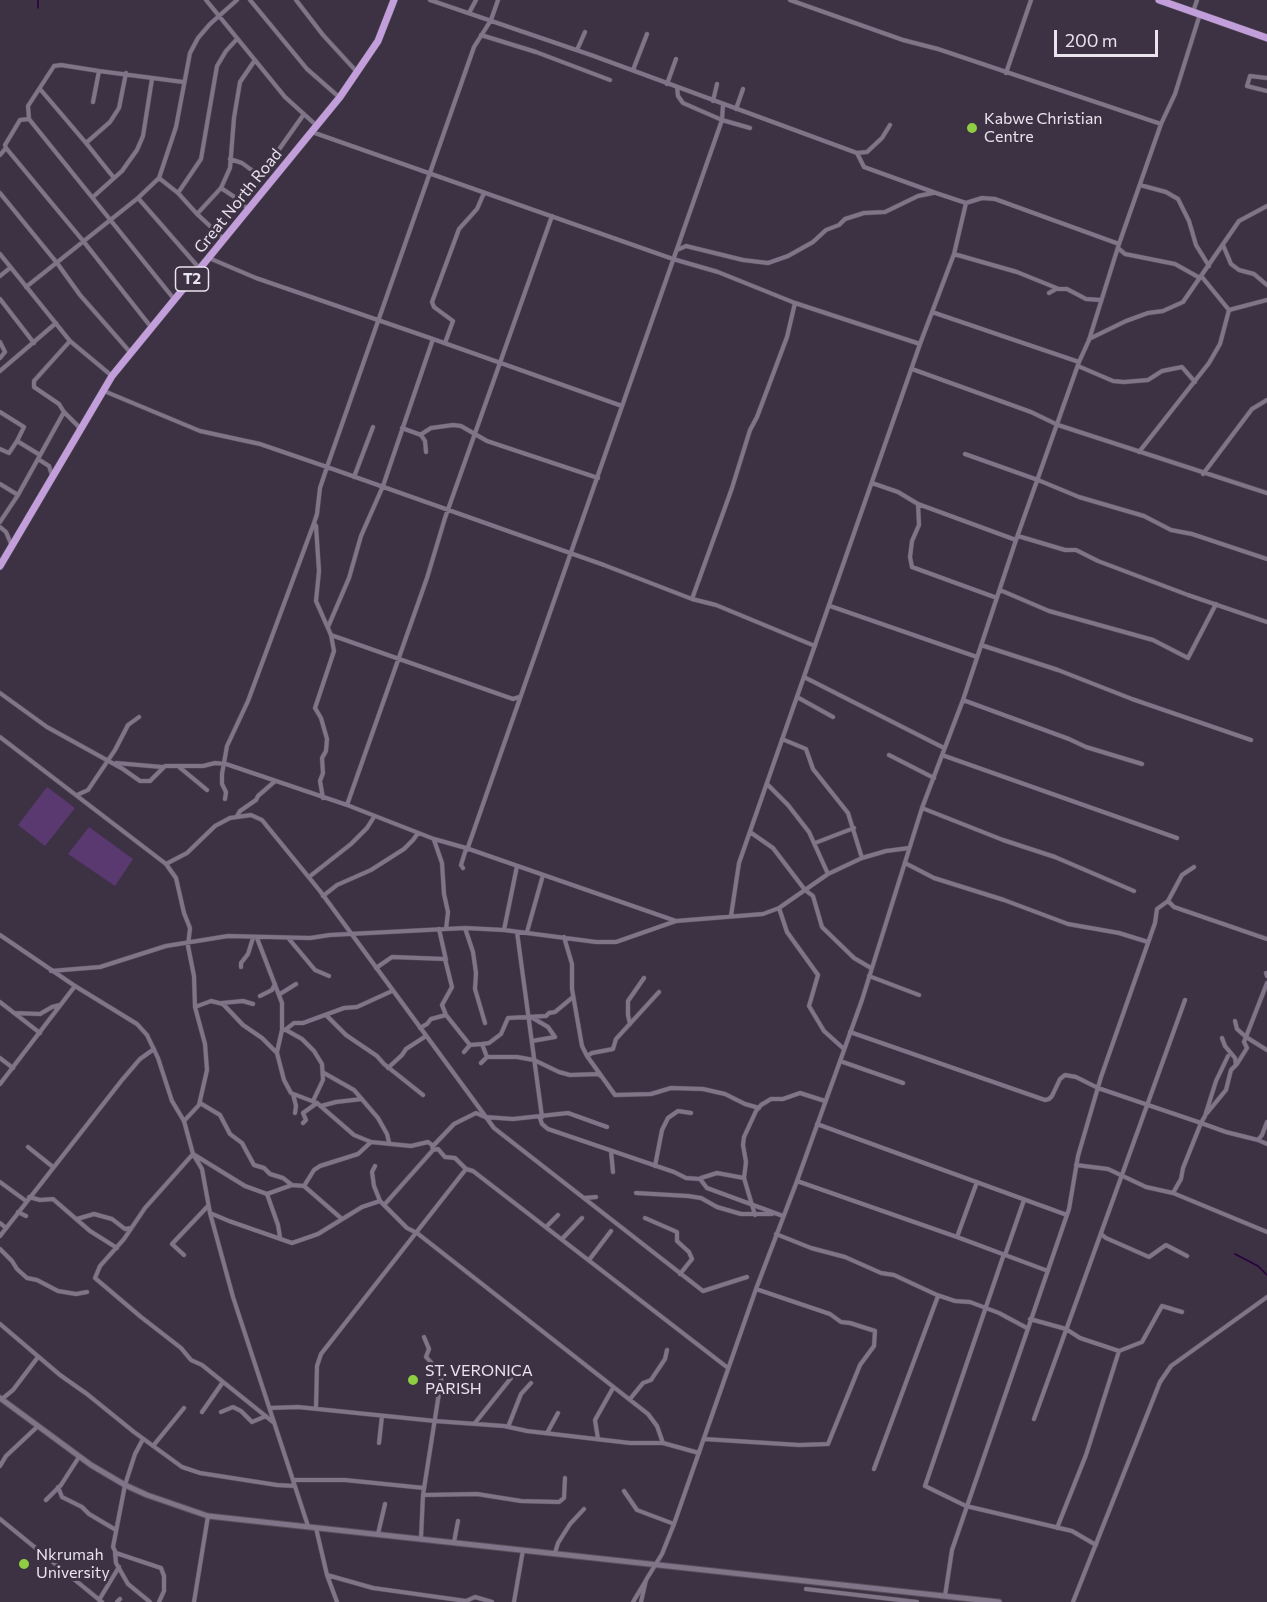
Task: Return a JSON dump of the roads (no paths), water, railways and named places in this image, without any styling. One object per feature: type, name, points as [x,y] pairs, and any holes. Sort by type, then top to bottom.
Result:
[{"type":"highway","name":"Great North Road","points":[[0,566],[112,376],[340,97],[378,41],[394,0]]},
{"type":"highway","points":[[1159,0],[1266,36]]},
{"type":"street","points":[[206,0],[285,97],[304,114],[314,129],[429,174],[674,259],[718,272],[795,303],[920,344]]},
{"type":"street","points":[[26,287],[138,198],[159,177],[174,135],[189,53],[198,38],[219,15],[237,0]]},
{"type":"street","points":[[250,0],[306,69],[340,97]]},
{"type":"street","points":[[296,0],[328,41],[358,72]]},
{"type":"street","points":[[430,0],[578,50],[857,153],[867,152],[882,138],[890,125]]},
{"type":"street","points":[[469,12],[476,0]]},
{"type":"street","points":[[225,799],[226,792],[222,784],[227,746],[248,702],[314,523],[320,488],[327,467],[470,56],[491,20],[498,0]]},
{"type":"street","points":[[789,0],[1161,124]]},
{"type":"street","points":[[1006,73],[1031,0]]},
{"type":"street","points":[[633,1602],[662,1554],[674,1524],[756,1289],[840,1061],[922,808],[963,700],[1017,538],[1089,340],[1118,246],[1161,124],[1175,93],[1197,13],[1197,0]]},
{"type":"street","points":[[578,50],[585,32]]},
{"type":"street","points":[[633,70],[648,34]]},
{"type":"street","points":[[481,35],[537,52],[610,80]]},
{"type":"street","points":[[177,193],[201,159],[217,66],[237,39]]},
{"type":"street","points":[[667,84],[676,59]]},
{"type":"street","points":[[197,214],[221,188],[230,168],[240,82],[255,60]]},
{"type":"street","points":[[174,299],[29,119],[28,106],[51,68],[57,64],[183,82]]},
{"type":"street","points":[[93,102],[99,71]]},
{"type":"street","points":[[86,143],[110,122],[119,108],[126,73]]},
{"type":"street","points":[[1267,78],[1250,76],[1247,86],[1267,91]]},
{"type":"street","points":[[93,196],[130,162],[142,136],[152,78]]},
{"type":"street","points":[[713,101],[717,84]]},
{"type":"street","points":[[677,87],[678,96],[683,103],[722,120],[750,128]]},
{"type":"street","points":[[40,89],[114,178]]},
{"type":"street","points":[[736,109],[743,89]]},
{"type":"street","points":[[463,868],[461,865],[518,700],[598,478],[722,120],[723,105]]},
{"type":"street","points":[[230,159],[242,163],[260,175],[304,114]]},
{"type":"street","points":[[0,155],[20,120],[29,119]]},
{"type":"street","points":[[6,148],[151,327]]},
{"type":"street","points":[[857,153],[864,167],[936,193],[966,202],[982,198],[995,199],[1118,246],[1125,254],[1175,264],[1201,277],[1229,310]]},
{"type":"street","points":[[159,177],[224,239]]},
{"type":"street","points":[[1140,185],[1166,192],[1178,199],[1189,221],[1196,245],[1209,266]]},
{"type":"street","points":[[221,188],[248,209]]},
{"type":"street","points":[[0,193],[81,295],[130,352]]},
{"type":"street","points":[[445,343],[453,321],[432,303],[459,229],[477,209],[484,193]]},
{"type":"street","points":[[676,251],[686,246],[743,260],[768,263],[788,256],[813,242],[826,230],[839,225],[845,219],[864,213],[885,212],[918,196],[936,193]]},
{"type":"street","points":[[138,198],[200,269]]},
{"type":"street","points":[[731,916],[737,872],[750,832],[920,344],[954,254],[966,202]]},
{"type":"street","points":[[1089,340],[1126,321],[1183,302],[1241,219],[1267,206]]},
{"type":"street","points":[[347,805],[552,216]]},
{"type":"street","points":[[1223,244],[1231,264],[1239,270],[1254,274],[1267,285]]},
{"type":"street","points":[[0,254],[70,341],[112,376]]},
{"type":"street","points":[[954,254],[1017,272],[1059,289],[1071,290],[1086,299],[1101,300]]},
{"type":"street","points":[[209,258],[256,278],[622,406]]},
{"type":"street","points":[[0,276],[10,268]]},
{"type":"street","points":[[1050,293],[1059,289]]},
{"type":"street","points":[[0,299],[34,344]]},
{"type":"street","points":[[1229,310],[1267,300]]},
{"type":"street","points":[[692,599],[732,488],[750,430],[758,417],[787,337],[795,303]]},
{"type":"street","points":[[1139,452],[1195,382],[1220,344],[1229,310]]},
{"type":"street","points":[[932,312],[1079,364],[1113,381],[1148,380],[1162,372],[1182,367],[1195,382]]},
{"type":"street","points":[[0,371],[56,323]]},
{"type":"street","points":[[328,627],[349,578],[361,536],[383,486],[433,339]]},
{"type":"street","points":[[70,341],[35,378],[33,384],[59,404],[80,431]]},
{"type":"street","points":[[0,342],[5,352],[0,358]]},
{"type":"street","points":[[912,369],[1031,412],[1058,425],[1267,493]]},
{"type":"street","points":[[104,391],[200,431],[260,444],[383,486],[716,606],[815,646]]},
{"type":"street","points":[[1203,474],[1252,409],[1267,400]]},
{"type":"street","points":[[0,412],[24,427],[9,453],[0,449]]},
{"type":"street","points":[[0,522],[18,495],[64,412]]},
{"type":"street","points":[[420,435],[431,428],[461,426],[487,441],[598,478]]},
{"type":"street","points":[[354,477],[373,427]]},
{"type":"street","points":[[402,428],[420,435],[425,441],[426,452]]},
{"type":"street","points":[[17,441],[49,466],[52,477]]},
{"type":"street","points":[[965,454],[1079,497],[1144,516],[1171,530],[1192,534],[1267,559]]},
{"type":"street","points":[[872,483],[898,492],[918,504],[1017,538],[1065,550],[1076,550],[1098,561],[1267,622]]},
{"type":"street","points":[[0,484],[18,495]]},
{"type":"street","points":[[918,504],[918,525],[912,541],[910,557],[912,567],[997,598]]},
{"type":"street","points":[[314,523],[319,571],[316,601],[331,635],[333,656],[315,708],[321,718],[327,743],[322,758],[323,773],[320,781],[323,798]]},
{"type":"street","points":[[0,527],[6,532],[12,546]]},
{"type":"street","points":[[1000,590],[1049,611],[1153,640],[1188,658],[1216,604]]},
{"type":"street","points":[[830,606],[977,657]]},
{"type":"street","points":[[331,635],[518,700]]},
{"type":"street","points":[[981,645],[1058,670],[1132,699],[1251,740]]},
{"type":"street","points":[[804,677],[944,748]]},
{"type":"street","points":[[0,693],[47,727],[142,781],[152,780],[163,767]]},
{"type":"street","points":[[797,697],[833,717]]},
{"type":"street","points":[[963,700],[1086,747],[1142,764]]},
{"type":"street","points":[[76,795],[88,790],[128,726],[139,717]]},
{"type":"street","points":[[0,737],[166,864],[178,884],[184,913],[190,928],[188,951],[194,976],[195,1007],[205,1044],[207,1070],[200,1103],[184,1121]]},
{"type":"street","points":[[782,740],[806,748],[813,769],[845,808],[854,828],[854,838],[862,858]]},
{"type":"street","points":[[889,755],[934,778]]},
{"type":"street","points":[[942,755],[1177,838]]},
{"type":"street","points":[[112,763],[163,767],[224,764],[347,805],[434,839],[676,921]]},
{"type":"street","points":[[177,765],[207,790]]},
{"type":"street","points":[[237,816],[275,782]]},
{"type":"street","points":[[767,784],[788,805],[809,832],[828,874]]},
{"type":"street","points":[[922,808],[1055,857],[1134,891]]},
{"type":"street","points":[[166,864],[187,853],[215,826],[237,816],[251,814],[262,820],[309,877],[494,1128],[705,1291],[747,1277]]},
{"type":"street","points":[[309,877],[351,844],[367,828],[374,817]]},
{"type":"street","points":[[815,843],[854,828]]},
{"type":"street","points":[[750,832],[773,848],[805,890],[810,892],[816,901],[816,910],[822,927],[849,954],[871,968]]},
{"type":"street","points":[[323,896],[337,885],[371,870],[404,849],[418,833]]},
{"type":"street","points":[[434,839],[442,863],[448,912],[446,929]]},
{"type":"street","points":[[51,971],[100,967],[144,952],[228,936],[289,939],[350,933],[465,928],[616,942],[676,921],[763,914],[778,908],[828,874],[862,858],[886,851],[909,848]]},
{"type":"street","points":[[905,863],[934,878],[1004,900],[1068,924],[1119,933],[1148,942]]},
{"type":"street","points":[[504,930],[517,866]]},
{"type":"street","points":[[945,1596],[952,1550],[1066,1215],[1076,1165],[1098,1088],[1155,923],[1157,909],[1168,900],[1182,875],[1194,867]]},
{"type":"street","points":[[527,932],[543,875]]},
{"type":"street","points":[[1168,900],[1174,907],[1267,939]]},
{"type":"street","points":[[778,908],[787,932],[818,975],[809,1006],[824,1031],[844,1049]]},
{"type":"street","points":[[465,928],[473,952],[476,989],[485,1023]]},
{"type":"street","points":[[439,929],[452,987],[442,1005],[446,1016],[470,1045]]},
{"type":"street","points":[[517,932],[530,1016],[542,1124],[548,1129],[686,1178],[700,1179],[717,1173],[744,1178]]},
{"type":"street","points":[[0,935],[51,971],[137,1023],[147,1035],[168,1091],[184,1121],[193,1154],[202,1169],[208,1206],[233,1298],[309,1527]]},
{"type":"street","points":[[564,937],[572,964],[573,996],[582,1046],[615,1095],[642,1095],[671,1088],[702,1089],[725,1094],[759,1108]]},
{"type":"street","points":[[241,967],[255,938]]},
{"type":"street","points":[[255,938],[282,1003],[284,1030],[277,1053]]},
{"type":"street","points":[[289,939],[311,966],[329,976]]},
{"type":"street","points":[[375,968],[392,957],[444,958],[446,961]]},
{"type":"street","points":[[869,976],[919,995]]},
{"type":"street","points":[[630,1024],[627,1015],[628,1001],[644,978]]},
{"type":"street","points":[[260,996],[272,990],[275,983]]},
{"type":"street","points":[[1173,1193],[1201,1123],[1226,1090],[1231,1070],[1247,1048],[1244,1042],[1267,983]]},
{"type":"street","points":[[279,994],[296,984]]},
{"type":"street","points":[[0,1084],[75,986]]},
{"type":"street","points":[[284,1030],[294,1023],[303,1023],[344,1008],[364,1004],[392,991]]},
{"type":"street","points":[[587,1056],[613,1049],[616,1039],[659,992]]},
{"type":"street","points":[[464,1052],[470,1045],[489,1043],[501,1034],[508,1018],[546,1016],[555,1012],[573,996]]},
{"type":"street","points":[[1034,1419],[1185,1000]]},
{"type":"street","points":[[195,1007],[211,1001],[221,1003],[243,1001],[253,1004]]},
{"type":"street","points":[[0,1002],[40,1033]]},
{"type":"street","points":[[221,1003],[277,1053],[284,1080],[293,1095],[317,1103],[362,1100]]},
{"type":"street","points":[[14,1013],[40,1014],[52,1007],[60,1006]]},
{"type":"street","points":[[326,1015],[346,1035],[377,1056],[388,1068],[423,1095]]},
{"type":"street","points":[[420,1028],[431,1019],[446,1016]]},
{"type":"street","points":[[530,1016],[548,1027],[555,1037],[532,1041]]},
{"type":"street","points":[[1235,1021],[1237,1029],[1267,1050]]},
{"type":"street","points":[[284,1030],[296,1035],[314,1051],[322,1064],[324,1074],[317,1103],[303,1113],[295,1111],[293,1095]]},
{"type":"street","points":[[850,1032],[1045,1100],[1052,1096],[1060,1079],[1065,1075],[1076,1077],[1098,1088],[1267,1144]]},
{"type":"street","points":[[388,1068],[406,1049],[426,1036]]},
{"type":"street","points":[[1222,1038],[1225,1046],[1235,1058],[1236,1065]]},
{"type":"street","points":[[482,1044],[487,1057]]},
{"type":"street","points":[[0,1236],[134,1065],[154,1049]]},
{"type":"street","points":[[1205,1116],[1216,1081],[1228,1056]]},
{"type":"street","points":[[480,1063],[487,1057],[534,1060],[570,1075],[598,1074],[603,1078]]},
{"type":"street","points":[[0,1058],[13,1068]]},
{"type":"street","points":[[840,1061],[903,1083]]},
{"type":"street","points":[[324,1074],[354,1090],[372,1109],[389,1142]]},
{"type":"street","points":[[755,1215],[744,1178],[746,1162],[744,1137],[759,1108],[771,1099],[783,1099],[800,1093],[825,1101]]},
{"type":"street","points":[[200,1103],[220,1115],[230,1134],[242,1143],[254,1165],[264,1168],[270,1174],[283,1178],[292,1185]]},
{"type":"street","points":[[317,1103],[351,1132],[371,1142],[411,1146],[428,1142],[445,1157],[455,1158],[466,1169],[472,1171],[562,1239],[728,1368]]},
{"type":"street","points":[[655,1166],[662,1130],[668,1118],[678,1111],[692,1113]]},
{"type":"street","points":[[303,1113],[306,1120],[303,1123]]},
{"type":"street","points":[[385,1204],[456,1123],[476,1113],[485,1117],[541,1117],[568,1113],[607,1127]]},
{"type":"street","points":[[1258,1140],[1267,1122]]},
{"type":"street","points":[[817,1124],[1066,1215]]},
{"type":"street","points":[[304,1186],[320,1166],[358,1154],[371,1142]]},
{"type":"street","points":[[28,1147],[53,1167]]},
{"type":"street","points":[[611,1151],[613,1172]]},
{"type":"street","points":[[193,1154],[245,1186],[267,1194],[292,1185],[304,1186],[342,1219]]},
{"type":"street","points":[[193,1154],[145,1208],[117,1248],[95,1273],[95,1278],[97,1282],[182,1348],[191,1360],[202,1365],[273,1422]]},
{"type":"street","points":[[1076,1165],[1108,1169],[1146,1187],[1173,1193],[1267,1232]]},
{"type":"street","points":[[375,1166],[372,1172],[380,1201],[407,1228],[412,1240]]},
{"type":"street","points":[[316,1408],[317,1366],[321,1354],[466,1169]]},
{"type":"street","points":[[700,1179],[707,1188],[783,1216]]},
{"type":"street","points":[[0,1182],[27,1199],[52,1198],[90,1232],[117,1248]]},
{"type":"street","points":[[797,1182],[1048,1271]]},
{"type":"street","points":[[957,1237],[977,1182]]},
{"type":"street","points":[[636,1193],[701,1198],[727,1210],[755,1215],[776,1214]]},
{"type":"street","points":[[267,1194],[280,1237]]},
{"type":"street","points":[[583,1198],[596,1197]]},
{"type":"street","points":[[1024,1200],[925,1486],[966,1506],[1072,1531],[1096,1545]]},
{"type":"street","points":[[210,1213],[280,1237],[290,1243],[308,1239],[362,1207],[380,1201]]},
{"type":"street","points":[[184,1255],[172,1244],[208,1206]]},
{"type":"street","points":[[18,1212],[26,1216]]},
{"type":"street","points":[[76,1219],[94,1214],[112,1220],[125,1229],[131,1228]]},
{"type":"street","points":[[546,1227],[558,1215]]},
{"type":"street","points":[[562,1239],[582,1218]]},
{"type":"street","points":[[645,1218],[677,1232],[677,1241],[692,1258],[681,1274]]},
{"type":"street","points":[[0,1224],[6,1228]]},
{"type":"street","points":[[407,1228],[417,1233],[648,1414],[657,1426],[663,1443]]},
{"type":"street","points":[[589,1260],[611,1231]]},
{"type":"street","points":[[776,1234],[844,1257],[881,1273],[894,1275],[938,1296],[970,1302],[999,1313],[1027,1328]]},
{"type":"street","points":[[1101,1234],[1149,1257],[1166,1245],[1187,1256]]},
{"type":"street","points":[[0,1249],[27,1278],[37,1280],[58,1291],[87,1293]]},
{"type":"street","points":[[704,1440],[799,1445],[828,1444],[860,1365],[874,1346],[874,1331],[841,1322],[830,1314],[756,1289]]},
{"type":"street","points":[[874,1469],[938,1296]]},
{"type":"street","points":[[1073,1602],[1160,1382],[1172,1366],[1267,1297]]},
{"type":"street","points":[[1030,1319],[1066,1329],[1080,1338],[1119,1351],[1142,1342],[1162,1306],[1182,1312]]},
{"type":"street","points":[[0,1324],[38,1357],[153,1446],[189,1470],[277,1485],[345,1480],[424,1488]]},
{"type":"street","points":[[421,1539],[423,1495],[442,1374],[426,1357],[429,1349],[424,1338]]},
{"type":"street","points":[[629,1400],[643,1383],[651,1380],[665,1359],[667,1350]]},
{"type":"street","points":[[1057,1528],[1086,1455],[1119,1351]]},
{"type":"street","points":[[38,1357],[13,1390],[1,1398],[79,1456],[124,1485],[208,1516],[999,1602]]},
{"type":"street","points":[[475,1424],[510,1378]]},
{"type":"street","points":[[202,1412],[223,1382]]},
{"type":"street","points":[[508,1427],[521,1394],[531,1383]]},
{"type":"street","points":[[598,1439],[595,1420],[614,1388]]},
{"type":"street","points":[[270,1408],[290,1406],[316,1408],[508,1427],[630,1443],[663,1443],[699,1453]]},
{"type":"street","points":[[221,1412],[233,1407],[241,1411],[252,1422],[266,1416]]},
{"type":"street","points":[[153,1446],[184,1408]]},
{"type":"street","points":[[547,1433],[558,1413]]},
{"type":"street","points":[[379,1443],[381,1416]]},
{"type":"street","points":[[0,1466],[6,1456],[37,1426]]},
{"type":"street","points":[[143,1438],[124,1485],[113,1547],[116,1563],[128,1584],[150,1602]]},
{"type":"street","points":[[46,1500],[58,1487],[79,1456]]},
{"type":"street","points":[[423,1495],[477,1494],[521,1501],[559,1502],[564,1498],[565,1478]]},
{"type":"street","points":[[58,1487],[62,1497],[82,1507],[88,1514],[116,1530]]},
{"type":"street","points":[[624,1491],[638,1510],[674,1524]]},
{"type":"street","points":[[378,1534],[386,1504]]},
{"type":"street","points":[[555,1553],[558,1543],[570,1524],[584,1509]]},
{"type":"street","points":[[194,1602],[208,1516]]},
{"type":"street","points":[[0,1519],[100,1601],[119,1566]]},
{"type":"street","points":[[454,1542],[458,1521]]},
{"type":"street","points":[[316,1527],[327,1575],[337,1602]]},
{"type":"street","points":[[515,1601],[523,1550]]},
{"type":"street","points":[[115,1552],[161,1568],[164,1576],[164,1591],[159,1602]]},
{"type":"street","points":[[327,1575],[373,1588],[466,1601],[475,1597],[492,1602]]},
{"type":"street","points":[[641,1602],[646,1580]]},
{"type":"street","points":[[806,1589],[917,1602]]},
{"type":"waterway","points":[[38,0],[38,8]]},
{"type":"waterway","points":[[1235,1254],[1258,1266],[1267,1275]]},
{"type":"place","name":"Kabwe Christian Centre","points":[[972,128]]},
{"type":"place","name":"ST. VERONICA PARISH","points":[[413,1380]]},
{"type":"place","name":"Nkrumah University","points":[[24,1564]]}]
